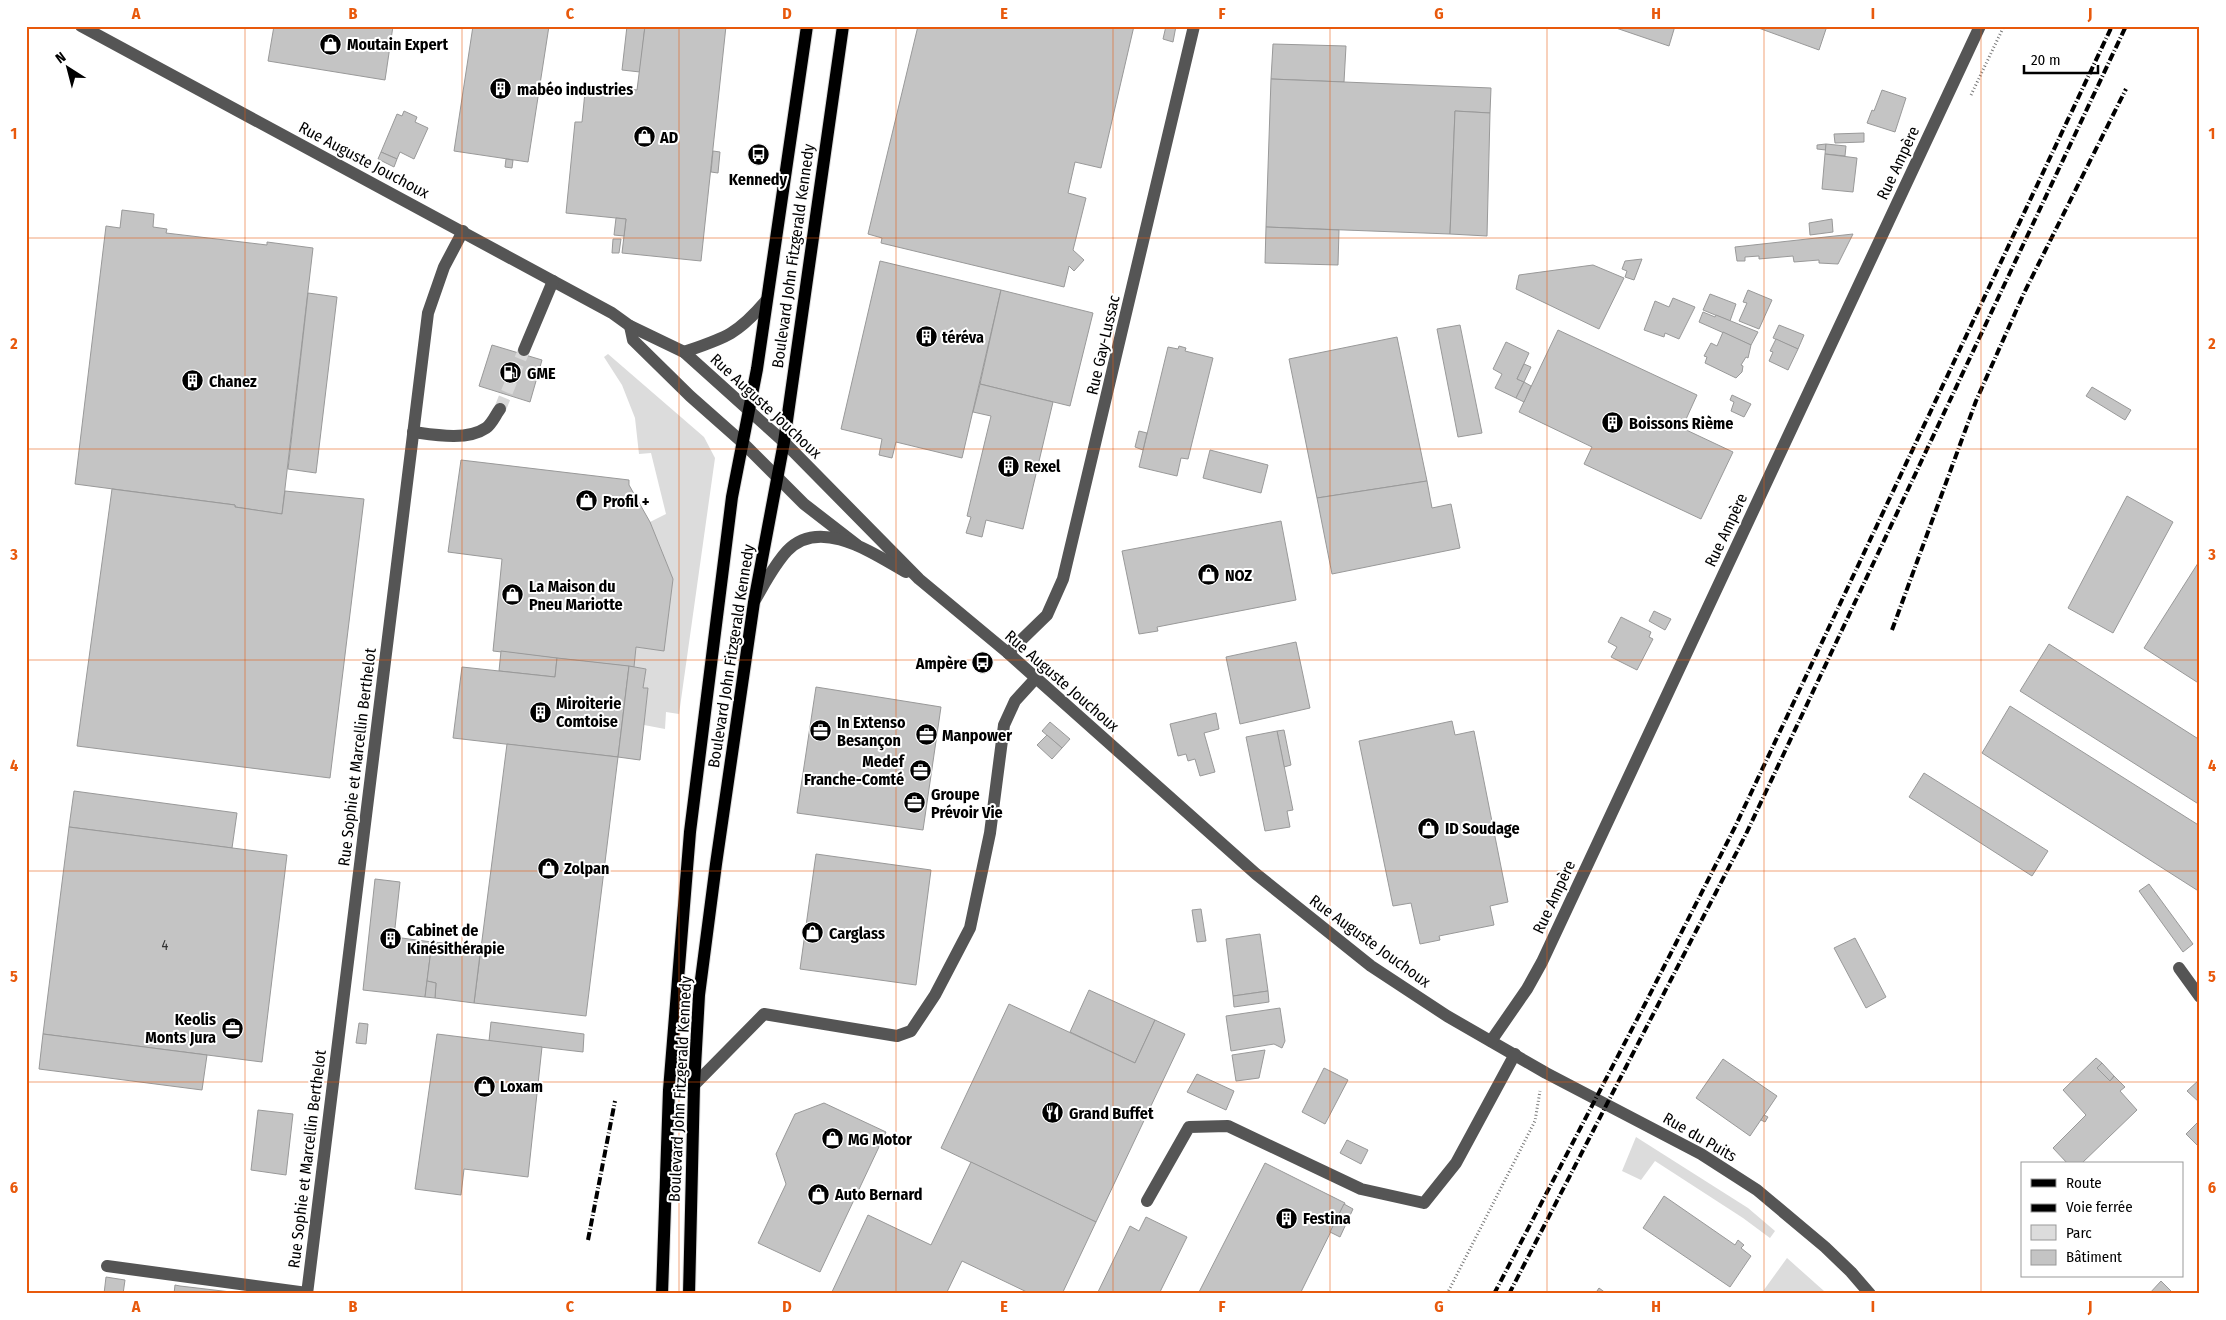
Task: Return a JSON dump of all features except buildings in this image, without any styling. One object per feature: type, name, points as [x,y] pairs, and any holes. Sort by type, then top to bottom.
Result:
[{"type":"main road","name":"Boulevard John Fitzgerald Kennedy","points":[[662,1294],[669,1090],[690,832],[732,497],[757,369],[807,26]]},
{"type":"main road","name":"Boulevard John Fitzgerald Kennedy","points":[[689,1294],[694,1085],[699,995],[754,602],[784,442],[843,26]]},
{"type":"street","name":"Rue Auguste Jouchoux","points":[[81,26],[103,32],[612,313],[630,326],[684,352],[784,442],[920,579],[1036,678],[1256,874],[1371,966],[1447,1016],[1491,1041]]},
{"type":"street","name":"Rue Gay-Lussac","points":[[1008,654],[1047,615],[1064,579],[1194,26]]},
{"type":"street","name":"Rue Ampère","points":[[1491,1041],[1527,989],[1542,962],[1980,26]]},
{"type":"street","name":"Rue Sophie et Marcellin Berthelot","points":[[307,1293],[428,313],[444,267],[463,231]]},
{"type":"street","points":[[524,350],[553,281]]},
{"type":"street","points":[[684,352],[734,333],[749,321],[766,301]]},
{"type":"street","name":"Rue Auguste Jouchoux","points":[[630,326],[633,340],[698,404],[742,442],[804,504],[857,545]]},
{"type":"street","points":[[413,432],[436,435],[473,435],[488,427],[500,408]]},
{"type":"street","points":[[754,602],[773,568],[788,550],[797,543],[824,535],[857,545],[920,579]]},
{"type":"street","points":[[694,1085],[764,1014],[897,1036],[911,1031],[935,995],[970,928],[990,833],[1004,725],[1015,701],[1036,678]]},
{"type":"street","points":[[2179,968],[2200,997]]},
{"type":"street","name":"Rue du Puits","points":[[1491,1041],[1701,1154],[1757,1190],[1826,1247],[1852,1272],[1870,1294]]},
{"type":"street","points":[[1147,1201],[1189,1127],[1228,1126],[1361,1189],[1424,1203],[1456,1163],[1514,1054]]},
{"type":"street","points":[[107,1266],[307,1293]]},
{"type":"path","points":[[1447,1294],[1535,1122],[1540,1084]]},
{"type":"green space","points":[[608,354],[704,437],[715,458],[679,714],[666,712],[665,729],[644,725],[648,688],[643,688],[646,669],[634,667],[636,647],[664,650],[673,579],[650,522],[666,514],[651,453],[639,454],[635,418],[622,385],[604,357]]},
{"type":"green space","points":[[1636,1137],[1748,1208],[1775,1231],[1770,1238],[1743,1218],[1655,1161],[1641,1180],[1622,1171]]},
{"type":"green space","points":[[1787,1258],[1824,1291],[1826,1294],[1761,1294]]},
{"type":"tunnel","points":[[500,409],[524,350]]},
{"type":"railway","points":[[1494,1294],[1735,827],[2112,26]]},
{"type":"railway","points":[[1509,1294],[1746,834],[2126,26]]},
{"type":"railway","points":[[1892,630],[1976,401],[2024,293],[2126,89]]},
{"type":"railway","points":[[588,1240],[615,1101]]},
{"type":"place","name":"Moutain Expert","points":[[331,44]]},
{"type":"place","name":"mabéo industries","points":[[501,89]]},
{"type":"place","name":"AD","points":[[644,137]]},
{"type":"place","name":"Kennedy","points":[[758,155]]},
{"type":"place","name":"téréva","points":[[926,337]]},
{"type":"place","name":"GME","points":[[511,373]]},
{"type":"place","name":"Chanez","points":[[193,381]]},
{"type":"place","name":"Boissons Rième","points":[[1613,423]]},
{"type":"place","name":"Rexel","points":[[1008,466]]},
{"type":"place","name":"Profil +","points":[[587,501]]},
{"type":"place","name":"NOZ","points":[[1209,575]]},
{"type":"place","name":"La Maison du Pneu Mariotte","points":[[513,595]]},
{"type":"place","name":"Ampère","points":[[983,663]]},
{"type":"place","name":"Miroiterie Comtoise","points":[[540,712]]},
{"type":"place","name":"In Extenso Besançon","points":[[821,731]]},
{"type":"place","name":"Manpower","points":[[926,735]]},
{"type":"place","name":"Medef Franche-Comté","points":[[920,770]]},
{"type":"place","name":"Groupe Prévoir Vie","points":[[915,803]]},
{"type":"place","name":"ID Soudage","points":[[1429,828]]},
{"type":"place","name":"Zolpan","points":[[548,868]]},
{"type":"place","name":"Carglass","points":[[813,933]]},
{"type":"place","name":"Cabinet de Kinésithérapie","points":[[391,939]]},
{"type":"place","name":"Keolis Monts Jura","points":[[232,1028]]},
{"type":"place","name":"Loxam","points":[[484,1086]]},
{"type":"place","name":"Grand Buffet","points":[[1053,1113]]},
{"type":"place","name":"MG Motor","points":[[832,1139]]},
{"type":"place","name":"Auto Bernard","points":[[819,1194]]},
{"type":"place","name":"Festina","points":[[1287,1218]]}]
